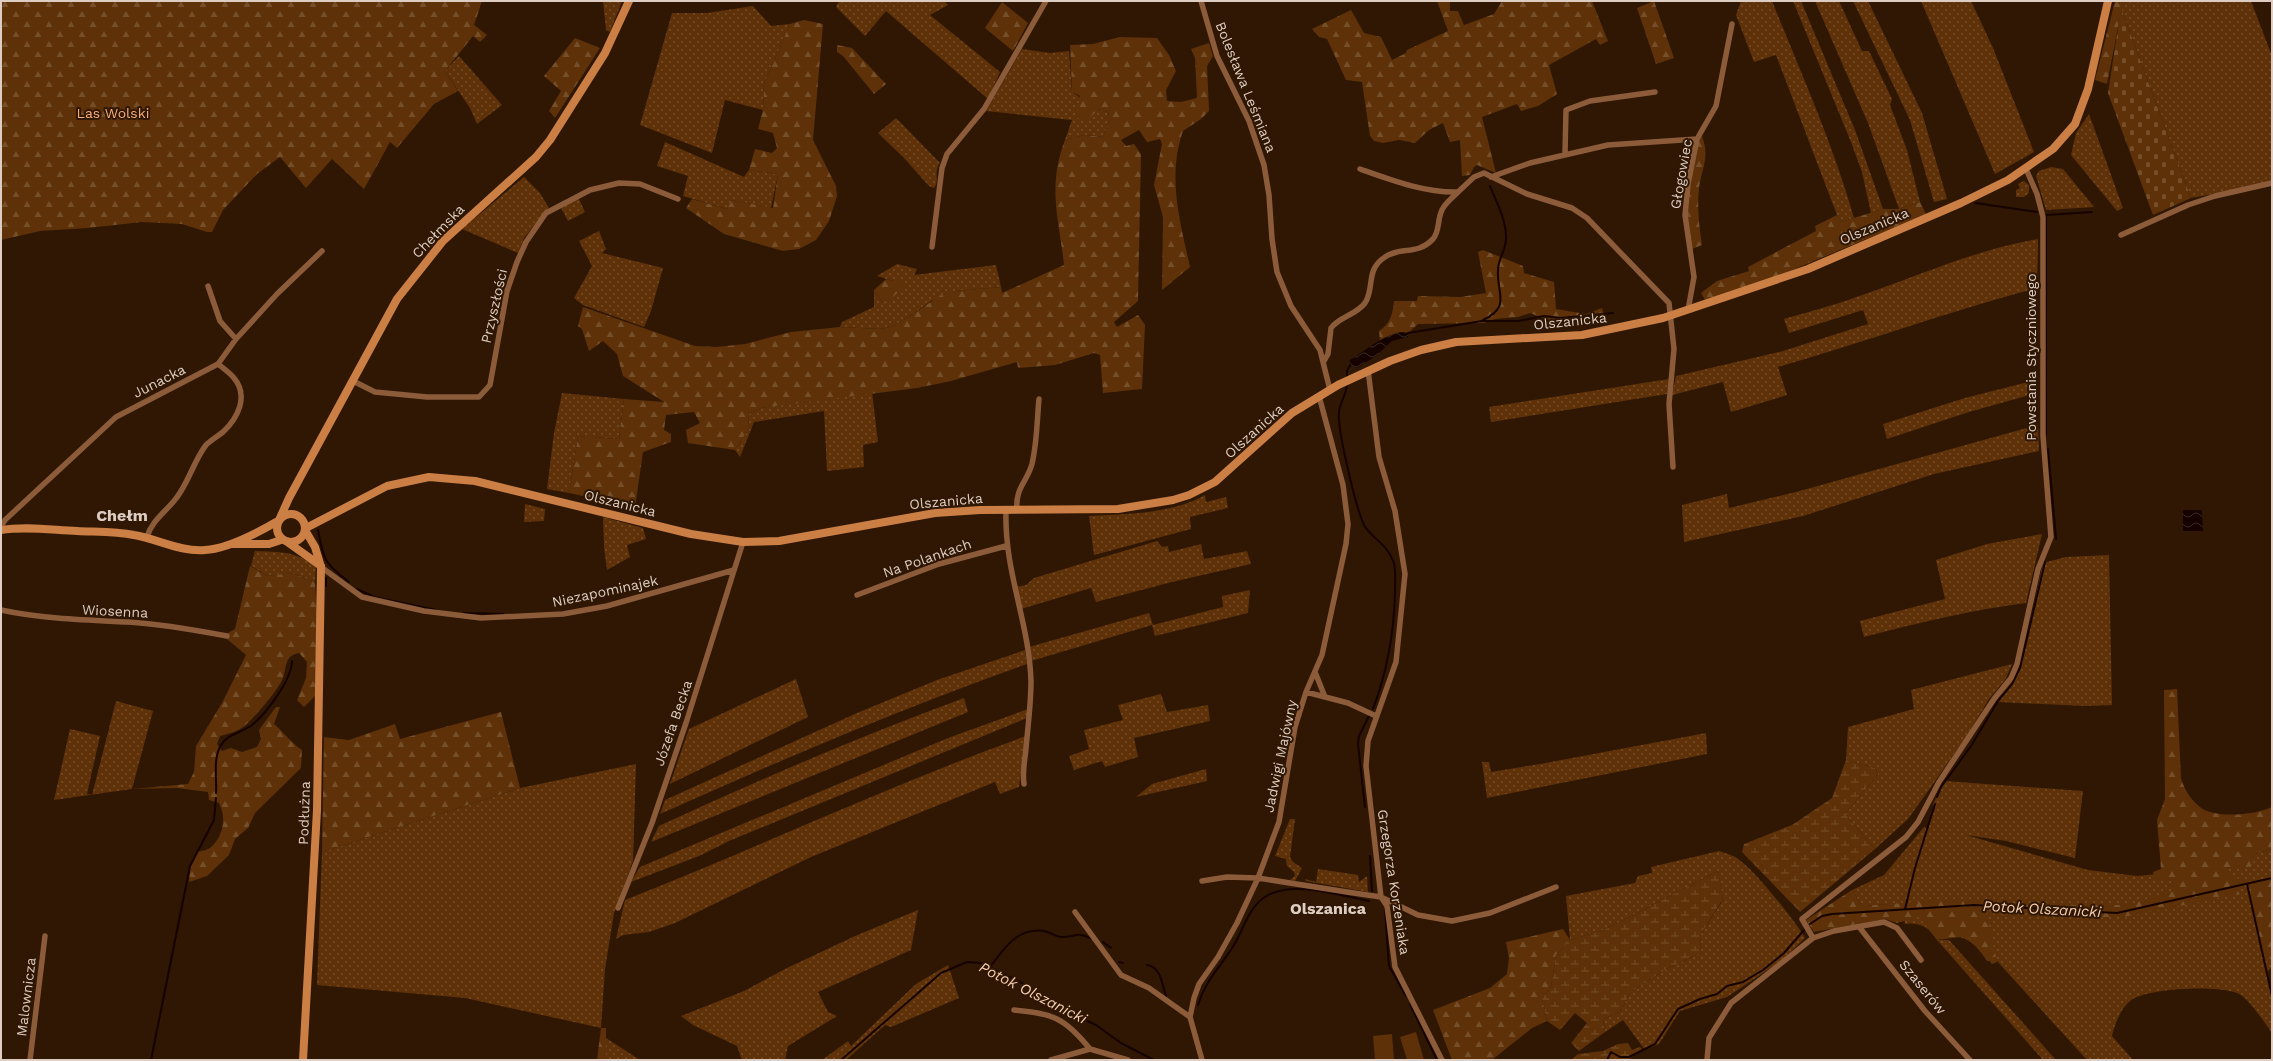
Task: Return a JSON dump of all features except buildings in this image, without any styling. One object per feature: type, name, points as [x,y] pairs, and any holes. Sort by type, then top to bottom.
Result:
[{"type":"street","name":"Chełmska","points":[[279,520],[289,498],[397,299],[421,267],[467,217],[511,179],[550,140],[605,53],[629,1]]},
{"type":"street","points":[[932,247],[942,168],[947,154],[984,109],[1046,1]]},
{"type":"street","name":"Bolesława Leśmiana","points":[[1201,1],[1217,56],[1249,121],[1264,165],[1269,195],[1272,238],[1277,272],[1291,306],[1320,350],[1324,361]]},
{"type":"street","name":"Olszanicka","points":[[305,529],[387,486],[414,479],[446,477],[475,481],[698,535],[743,542],[779,541],[935,513],[1006,510],[1118,509],[1155,504],[1189,495],[1226,474],[1280,422],[1319,396],[1368,370],[1402,356],[1438,346],[1473,340],[1582,335],[1632,326],[1672,315],[1808,269],[1983,193],[2026,169],[2060,143],[2078,117],[2088,89],[2108,1]]},
{"type":"street","name":"Głogowiec","points":[[1688,310],[1694,277],[1685,215],[1688,184],[1697,139],[1716,106],[1732,24]]},
{"type":"street","points":[[1565,153],[1566,110],[1590,101],[1655,92]]},
{"type":"street","points":[[1491,177],[1530,163],[1565,153],[1608,145],[1697,139]]},
{"type":"street","points":[[1360,169],[1433,191],[1458,192]]},
{"type":"street","name":"Powstania Styczniowego","points":[[1813,938],[1802,919],[1906,837],[1918,822],[1939,782],[2015,671],[2038,569],[2051,537],[2043,429],[2043,216],[2037,194],[2026,169]]},
{"type":"street","points":[[1330,390],[1324,361],[1328,354],[1329,334],[1332,326],[1354,313],[1365,302],[1371,274],[1384,257],[1397,252],[1418,250],[1426,245],[1436,234],[1443,208],[1474,177],[1484,173],[1527,194],[1572,208],[1587,218],[1669,303],[1672,315],[1674,349],[1669,404],[1672,467]]},
{"type":"street","name":"Przyszłości","points":[[353,381],[376,392],[427,397],[479,397],[490,385],[507,291],[517,262],[526,242],[546,213],[590,190],[619,183],[640,184],[678,199]]},
{"type":"street","points":[[2121,235],[2188,205],[2215,196],[2272,183]]},
{"type":"street","name":"Junacka","points":[[1,527],[5,520],[116,416],[218,364],[236,339],[282,288],[322,251]]},
{"type":"street","points":[[208,286],[220,321],[236,339]]},
{"type":"street","points":[[147,537],[153,523],[175,500],[189,480],[207,445],[224,431],[239,413],[242,397],[239,387],[234,378],[218,364]]},
{"type":"street","name":"Grzegorza Korzeniaka","points":[[1368,370],[1379,457],[1395,511],[1405,574],[1396,662],[1368,741],[1366,766],[1381,897],[1387,906],[1395,967],[1442,1060]]},
{"type":"street","name":"Jadwigi Majówny","points":[[1190,1017],[1199,984],[1227,942],[1258,878],[1279,822],[1295,727],[1306,692],[1322,655],[1346,544],[1348,524],[1343,485],[1319,396]]},
{"type":"street","points":[[1017,510],[1016,501],[1019,488],[1032,465],[1039,399]]},
{"type":"street","points":[[227,544],[269,544],[284,540],[298,539],[305,529],[304,520],[291,510],[289,498]]},
{"type":"street","points":[[1006,510],[1006,546],[1012,583],[1025,628],[1030,681],[1028,729],[1022,770],[1024,784]]},
{"type":"street","points":[[1,530],[20,529],[119,532],[147,537],[191,550],[209,550],[262,530],[290,514],[296,514]]},
{"type":"street","name":"Olszanicka","points":[[304,520],[332,514]]},
{"type":"street","points":[[279,520],[276,532],[284,540],[321,567]]},
{"type":"street","name":"Podłużna","points":[[303,1060],[317,810],[321,567],[315,547],[305,529]]},
{"type":"street","name":"Józefa Becka","points":[[618,908],[652,823],[686,724],[743,542]]},
{"type":"street","name":"Na Polankach","points":[[857,595],[939,564],[1006,546]]},
{"type":"street","name":"Niezapominajek","points":[[321,567],[362,597],[424,611],[481,618],[563,614],[607,606],[734,570]]},
{"type":"street","name":"Wiosenna","points":[[1,610],[65,620],[129,622],[164,626],[227,636]]},
{"type":"street","points":[[1315,672],[1324,697]]},
{"type":"street","points":[[1306,692],[1348,703],[1376,716]]},
{"type":"street","points":[[1202,882],[1228,877],[1258,878],[1381,897],[1418,915],[1452,922],[1490,912],[1556,887]]},
{"type":"street","points":[[1075,912],[1121,975],[1149,988],[1190,1017],[1202,1060]]},
{"type":"street","name":"Szaserów","points":[[1813,938],[1834,931],[1860,928],[1884,922],[1898,928],[1921,960]]},
{"type":"street","name":"Szaserów","points":[[1860,928],[1925,1011],[1970,1060]]},
{"type":"street","name":"Malownicza","points":[[30,1060],[45,936]]},
{"type":"street","points":[[1707,1060],[1710,1038],[1731,1003],[1813,938]]},
{"type":"street","points":[[1014,1010],[1050,1015],[1075,1031],[1090,1048],[1128,1060]]},
{"type":"street","points":[[1051,1060],[1090,1048]]},
{"type":"green space","name":"Las Wolski","points":[[1,1],[482,1],[474,25],[487,35],[480,42],[473,36],[445,71],[458,91],[434,104],[397,148],[390,142],[364,189],[332,159],[306,188],[280,157],[257,174],[223,210],[212,232],[207,232],[182,224],[142,222],[88,228],[40,231],[1,240]]},
{"type":"green space","points":[[603,1],[622,1],[610,32],[606,30]]},
{"type":"green space","points":[[839,1],[944,1],[948,5],[930,15],[1000,72],[988,99],[886,11],[865,36],[836,7]]},
{"type":"green space","points":[[1437,1],[1450,1],[1450,11],[1458,11],[1464,25],[1494,14],[1502,1],[1592,1],[1608,41],[1600,45],[1596,39],[1549,65],[1557,94],[1538,106],[1521,111],[1517,104],[1482,117],[1496,173],[1477,165],[1474,167],[1470,175],[1462,176],[1460,140],[1450,142],[1443,123],[1429,130],[1415,143],[1399,140],[1383,143],[1374,141],[1370,136],[1362,82],[1346,80],[1327,39],[1319,37],[1312,29],[1351,10],[1364,33],[1381,37],[1392,60],[1406,53],[1407,50],[1448,31]]},
{"type":"green space","points":[[1654,1],[1674,58],[1656,64],[1637,8]]},
{"type":"green space","points":[[1741,1],[1772,1],[1826,136],[1846,190],[1854,218],[1841,222],[1837,215],[1776,55],[1754,62],[1736,15]]},
{"type":"green space","points":[[1793,1],[1801,1],[1855,130],[1883,209],[1871,213],[1862,172],[1851,142]]},
{"type":"green space","points":[[1815,1],[1839,1],[1862,51],[1869,51],[1892,99],[1890,105],[1907,150],[1920,202],[1899,209],[1868,123]]},
{"type":"green space","points":[[1853,1],[1868,1],[1922,113],[1947,199],[1934,202],[1910,120]]},
{"type":"green space","points":[[1921,1],[1971,1],[1993,48],[2034,152],[1995,174]]},
{"type":"green space","points":[[2115,1],[2123,1],[2107,84],[2095,80]]},
{"type":"green space","points":[[2123,1],[2251,1],[2272,56],[2272,181],[2241,189],[2191,198],[2121,8]]},
{"type":"green space","points":[[1002,2],[1028,23],[1013,51],[985,28]]},
{"type":"green space","points":[[753,6],[771,26],[790,24],[764,84],[763,110],[725,100],[712,153],[640,125],[672,13],[707,13]]},
{"type":"green space","points":[[2121,8],[2191,198],[2153,215],[2108,93]]},
{"type":"green space","points":[[804,20],[823,24],[813,140],[836,186],[837,196],[829,221],[816,240],[799,249],[783,251],[724,234],[686,208],[692,199],[727,209],[732,200],[773,208],[778,174],[749,170],[755,149],[772,153],[777,148],[773,133],[758,129],[763,110],[764,84],[790,24]]},
{"type":"green space","points":[[1120,37],[1157,38],[1169,55],[1176,71],[1166,90],[1167,101],[1181,102],[1197,98],[1195,58],[1191,49],[1209,43],[1213,56],[1207,66],[1209,111],[1201,119],[1183,131],[1178,148],[1176,165],[1179,216],[1190,267],[1162,290],[1163,217],[1154,185],[1162,144],[1160,139],[1147,142],[1139,130],[1121,140],[1126,146],[1134,144],[1141,154],[1138,301],[1114,322],[1117,327],[1138,315],[1145,325],[1142,389],[1103,393],[1100,355],[1094,353],[1055,365],[1018,368],[1017,362],[951,381],[917,388],[761,408],[749,414],[748,430],[735,450],[688,443],[686,430],[700,423],[694,412],[666,415],[664,430],[671,434],[671,442],[643,452],[635,507],[569,493],[578,436],[619,439],[624,399],[664,402],[623,376],[617,354],[603,341],[589,351],[582,329],[578,326],[583,307],[695,346],[716,347],[745,344],[791,332],[840,327],[880,329],[891,327],[941,295],[955,291],[1001,287],[1002,293],[1064,265],[1057,217],[1055,188],[1060,157],[1065,140],[1085,135],[1103,137],[1110,120],[1108,112],[1098,109],[1089,119],[1076,118],[1080,96],[1072,92],[1070,45],[1093,44]]},
{"type":"green space","points":[[575,38],[600,48],[555,118],[549,111],[561,91],[544,76]]},
{"type":"green space","points":[[837,45],[852,48],[886,84],[874,94],[843,56],[837,52]]},
{"type":"green space","points":[[1022,49],[1050,53],[1069,51],[1072,92],[1098,109],[1108,112],[1110,120],[1103,137],[1085,135],[1065,140],[1072,120],[986,111]]},
{"type":"green space","points":[[459,56],[502,105],[477,124],[470,108],[445,71]]},
{"type":"green space","points":[[2089,114],[2123,208],[2117,211],[2071,155],[2076,133]]},
{"type":"green space","points":[[896,118],[940,163],[937,169],[936,185],[934,188],[929,186],[905,159],[878,133]]},
{"type":"green space","points":[[1702,136],[1705,150],[1705,162],[1699,188],[1698,203],[1702,245],[1692,249],[1683,219],[1685,188],[1693,141]]},
{"type":"green space","points":[[665,142],[744,177],[749,170],[778,174],[771,208],[732,200],[727,209],[683,196],[688,176],[657,166]]},
{"type":"green space","points":[[2051,167],[2063,169],[2094,207],[2046,210],[2036,176],[2039,171]]},
{"type":"green space","points":[[524,177],[540,193],[549,208],[524,238],[518,253],[462,229]]},
{"type":"green space","points":[[2024,181],[2029,185],[2029,193],[2024,197],[2016,197],[2016,190],[2020,188],[2018,184]]},
{"type":"green space","points":[[578,197],[585,212],[568,221],[560,206]]},
{"type":"green space","points":[[1920,202],[1926,214],[1754,286],[1705,300],[1701,293],[1717,281],[1749,271],[1748,267],[1816,231],[1815,226],[1837,215],[1841,222],[1883,209],[1899,209]]},
{"type":"green space","points":[[599,231],[606,249],[602,253],[663,268],[651,311],[644,327],[583,305],[574,298],[592,266],[579,241]]},
{"type":"green space","points":[[2038,239],[2037,288],[1778,367],[1787,395],[1731,412],[1723,382],[1672,395],[1676,376],[1783,351],[1868,324],[1863,310],[1789,333],[1784,319],[1845,301],[1994,249]]},
{"type":"green space","points":[[1483,250],[1523,266],[1524,273],[1554,282],[1556,309],[1586,314],[1602,308],[1606,321],[1587,324],[1577,320],[1550,321],[1530,313],[1518,317],[1495,319],[1484,323],[1418,324],[1408,333],[1394,334],[1380,341],[1379,331],[1386,325],[1390,318],[1394,301],[1417,301],[1418,296],[1460,297],[1486,293],[1478,252]]},
{"type":"green space","points":[[897,264],[917,269],[914,275],[996,265],[1001,287],[955,291],[931,301],[891,327],[880,329],[840,327],[842,322],[874,307],[874,290],[884,304],[893,281],[877,276]]},
{"type":"green space","points":[[900,278],[904,280],[904,288],[884,304],[874,290],[886,279],[893,281]]},
{"type":"green space","points":[[1669,379],[1667,394],[1491,422],[1489,407]]},
{"type":"green space","points":[[2036,380],[2037,393],[1969,412],[1887,439],[1883,424],[1965,398]]},
{"type":"green space","points":[[872,392],[878,442],[863,445],[864,467],[827,471],[824,411],[754,422],[740,457],[735,450],[748,430],[749,414],[761,408]]},
{"type":"green space","points":[[562,393],[624,399],[619,439],[578,436],[569,493],[547,489],[554,433]]},
{"type":"green space","points":[[2038,425],[2039,451],[1934,474],[1803,516],[1684,542],[1682,505],[1727,494],[1729,508],[1796,492]]},
{"type":"green space","points":[[1205,495],[1206,502],[1226,497],[1228,508],[1190,517],[1191,529],[1094,555],[1089,516],[1148,512],[1178,506]]},
{"type":"green space","points":[[525,504],[545,509],[544,521],[524,522]]},
{"type":"green space","points":[[603,517],[643,528],[646,539],[627,545],[630,557],[607,570],[604,547]]},
{"type":"green space","points":[[2042,534],[2026,603],[1964,613],[1864,637],[1860,621],[1945,599],[1936,560],[1987,544]]},
{"type":"green space","points":[[1157,541],[1162,547],[1168,546],[1169,552],[1201,544],[1204,559],[1247,551],[1251,564],[1172,582],[1096,602],[1091,588],[1021,609],[1016,587],[1026,585],[1034,578]]},
{"type":"green space","points":[[255,551],[287,553],[301,557],[316,566],[315,582],[291,573],[268,576],[251,566]]},
{"type":"green space","points":[[2109,555],[2112,705],[2085,706],[1997,702],[2021,665],[2043,563],[2066,557]]},
{"type":"green space","points":[[250,566],[268,576],[291,573],[315,582],[317,613],[315,696],[304,707],[297,700],[306,678],[307,662],[299,653],[294,655],[290,657],[286,664],[283,678],[278,687],[258,713],[241,729],[220,736],[217,744],[222,751],[231,748],[242,752],[257,747],[261,739],[259,730],[276,707],[280,707],[274,724],[302,750],[301,768],[255,813],[248,828],[235,839],[229,855],[207,876],[189,882],[190,866],[197,852],[210,848],[221,833],[223,815],[219,803],[209,800],[208,792],[177,788],[132,789],[188,784],[194,772],[196,746],[222,703],[246,655],[227,639],[228,633],[235,629]]},
{"type":"green space","points":[[1250,590],[1248,613],[1155,636],[1152,625],[1031,661],[1029,647],[1149,613],[1153,625],[1223,607],[1222,596]]},
{"type":"green space","points":[[1025,650],[1027,664],[934,698],[842,735],[660,814],[665,800],[857,713],[937,680]]},
{"type":"green space","points":[[2012,664],[2005,680],[1989,699],[1968,734],[1908,819],[1875,849],[1845,814],[1878,774],[1875,768],[1846,760],[1848,727],[1914,709],[1911,690]]},
{"type":"green space","points":[[796,679],[808,717],[670,784],[689,729]]},
{"type":"green space","points":[[2177,689],[2181,779],[2186,791],[2193,801],[2200,807],[2206,811],[2215,813],[2246,814],[2272,807],[2272,849],[2255,854],[2253,865],[2245,868],[2227,867],[2225,872],[2243,881],[2240,894],[2128,916],[2095,918],[2057,913],[2056,905],[2127,905],[2174,891],[2171,879],[2155,880],[2153,872],[2161,869],[2157,820],[2165,799],[2164,690]]},
{"type":"green space","points":[[1161,694],[1167,712],[1208,705],[1210,721],[1134,738],[1138,757],[1105,767],[1102,761],[1074,770],[1069,756],[1089,749],[1084,730],[1123,720],[1118,705]]},
{"type":"green space","points":[[964,698],[968,712],[651,842],[659,826],[810,759]]},
{"type":"green space","points":[[116,701],[153,711],[132,789],[92,795]]},
{"type":"green space","points":[[1028,709],[1027,718],[729,841],[699,856],[631,882],[640,867],[948,738]]},
{"type":"green space","points":[[501,712],[520,788],[322,852],[324,737],[349,740],[395,724],[400,739]]},
{"type":"green space","points":[[70,729],[100,736],[87,794],[91,795],[54,800]]},
{"type":"green space","points":[[1706,733],[1707,754],[1487,798],[1482,762],[1489,762],[1491,772]]},
{"type":"green space","points":[[1026,736],[1019,787],[1000,794],[995,782],[811,857],[675,923],[649,932],[623,935],[616,939],[625,900],[875,795]]},
{"type":"green space","points":[[1846,760],[1875,768],[1878,774],[1845,814],[1875,849],[1800,912],[1742,852],[1744,844],[1792,825],[1832,798]]},
{"type":"green space","points":[[636,764],[633,861],[614,913],[605,969],[601,1028],[465,998],[317,985],[322,852],[520,788]]},
{"type":"green space","points":[[1206,769],[1207,781],[1136,797],[1152,784]]},
{"type":"green space","points":[[1945,781],[2083,791],[2075,858],[2006,841],[1966,835],[2088,870],[2137,876],[2231,867],[2249,856],[2272,849],[2272,967],[2268,971],[2269,983],[2272,991],[2272,1033],[2253,1007],[2241,995],[2218,989],[2167,990],[2152,993],[2130,1001],[2123,1008],[2118,1017],[2112,1036],[2133,1060],[2087,1060],[1997,961],[1987,961],[1970,942],[1958,936],[1933,933],[1927,928],[1917,924],[1905,924],[1903,913],[1906,903],[1862,906],[1852,890],[1884,875],[1924,827],[1928,828],[1935,808],[1933,804]]},
{"type":"green space","points":[[1290,819],[1295,819],[1290,857],[1293,862],[1302,868],[1295,881],[1290,880],[1295,876],[1294,872],[1287,866],[1286,859],[1275,856]]},
{"type":"green space","points":[[1719,851],[1740,860],[1760,880],[1783,907],[1805,938],[1781,961],[1727,997],[1680,1011],[1659,1044],[1645,1050],[1623,1020],[1605,1032],[1603,1019],[1620,1012],[1631,992],[1665,970],[1700,953],[1701,934],[1723,900],[1718,871],[1606,929],[1570,940],[1566,896],[1635,883],[1638,876],[1652,873],[1651,867]]},
{"type":"green space","points":[[1318,869],[1358,875],[1359,882],[1367,876],[1368,892],[1306,881],[1305,879],[1316,882]]},
{"type":"green space","points":[[1718,871],[1723,899],[1701,934],[1700,953],[1665,970],[1631,992],[1620,1012],[1603,1019],[1605,1032],[1579,1051],[1571,1043],[1587,1023],[1575,1013],[1560,1030],[1547,1021],[1542,998],[1551,987],[1556,955],[1570,940],[1606,929]]},
{"type":"green space","points":[[2272,880],[2272,957],[2261,954],[2249,896],[2255,881]]},
{"type":"green space","points":[[1852,890],[1862,906],[1955,899],[2028,905],[2028,910],[1985,908],[1997,962],[1992,964],[1968,936],[1937,940],[1919,917],[1897,923],[1885,919],[1814,932],[1806,920]]},
{"type":"green space","points":[[918,910],[911,950],[818,992],[828,1012],[837,1016],[788,1046],[785,1060],[742,1060],[737,1046],[693,1025],[681,1016],[744,991],[787,968],[855,936]]},
{"type":"green space","points":[[1563,929],[1570,940],[1556,955],[1551,987],[1542,998],[1547,1021],[1532,1028],[1492,1060],[1452,1060],[1433,1010],[1490,988],[1507,974],[1509,958],[1506,942]]},
{"type":"green space","points":[[1937,940],[1949,940],[2056,1060],[2043,1060]]},
{"type":"green space","points":[[948,965],[959,998],[891,1027],[885,1025],[846,1060],[822,1060],[848,1041],[851,1046],[916,984]]},
{"type":"green space","points":[[601,1028],[606,1028],[606,1060],[597,1060]]},
{"type":"green space","points":[[1416,1032],[1424,1060],[1407,1060],[1400,1037]]},
{"type":"green space","points":[[1392,1034],[1394,1060],[1375,1060],[1373,1036]]},
{"type":"green space","points":[[606,1038],[640,1060],[606,1060]]},
{"type":"green space","points":[[1628,1043],[1632,1050],[1640,1047],[1642,1049],[1628,1060],[1571,1060],[1578,1054],[1603,1051],[1618,1044]]},
{"type":"water","points":[[1401,332],[1408,333],[1408,337],[1392,341],[1376,356],[1357,368],[1350,365],[1350,360],[1374,344],[1388,336]]},
{"type":"water","points":[[2183,510],[2202,510],[2203,531],[2183,531]]},
{"type":"waterway","points":[[1483,320],[1492,315],[1500,304],[1501,298],[1498,267],[1506,238],[1502,215],[1490,186]]},
{"type":"waterway","points":[[1975,203],[2037,212]]},
{"type":"waterway","points":[[2046,434],[2046,215],[2092,212]]},
{"type":"waterway","points":[[1408,333],[1482,321],[1519,321],[1544,316],[1561,318],[1613,313]]},
{"type":"waterway","points":[[1347,379],[1347,371],[1350,365]]},
{"type":"waterway","points":[[1347,383],[1339,412],[1339,421],[1352,486],[1364,525],[1388,551],[1394,563],[1395,570],[1394,608],[1389,652],[1373,709]]},
{"type":"waterway","points":[[2048,449],[2056,539]]},
{"type":"waterway","points":[[318,530],[326,560],[334,570],[349,582]]},
{"type":"waterway","points":[[1937,797],[1941,787],[1971,746],[1998,701],[2012,684],[2020,668],[2045,562]]},
{"type":"waterway","points":[[326,578],[326,586]]},
{"type":"waterway","points":[[357,589],[374,597],[436,610]]},
{"type":"waterway","points":[[464,613],[503,614]]},
{"type":"waterway","points":[[216,793],[216,764],[220,747],[230,736],[252,725],[271,705],[288,677],[292,661]]},
{"type":"waterway","points":[[1365,807],[1358,744],[1359,736],[1369,716]]},
{"type":"waterway","points":[[151,1060],[190,866],[214,820],[216,798]]},
{"type":"waterway","points":[[1905,909],[1915,868],[1935,804]]},
{"type":"waterway","points":[[1370,856],[1372,891]]},
{"type":"waterway","name":"Potok Olszanicki","points":[[1810,924],[1822,916],[1832,914],[1974,905],[2117,913],[2272,878]]},
{"type":"waterway","points":[[2247,884],[2272,996]]},
{"type":"waterway","points":[[1198,1005],[1205,988],[1234,945],[1249,914],[1266,896],[1279,891],[1294,889],[1326,892],[1369,901]]},
{"type":"waterway","points":[[1385,909],[1389,966],[1406,996]]},
{"type":"waterway","name":"Potok Olszanicki","points":[[1607,1060],[1611,1052],[1620,1057],[1629,1057],[1655,1044],[1678,1009],[1700,999],[1717,994],[1727,986],[1743,982],[1763,970],[1784,953],[1804,930]]},
{"type":"waterway","points":[[990,967],[1012,941],[1026,932],[1044,931],[1060,937],[1083,935],[1092,939]]},
{"type":"waterway","points":[[1103,942],[1111,948]]},
{"type":"waterway","name":"Potok Olszanicki","points":[[841,1060],[941,973],[967,962],[981,963],[1026,985],[1071,1013],[1096,1025],[1121,1043],[1154,1060]]},
{"type":"waterway","points":[[1119,962],[1123,963]]},
{"type":"waterway","points":[[1147,965],[1152,966],[1158,973],[1166,996]]},
{"type":"waterway","points":[[1410,1004],[1437,1060]]},
{"type":"district","name":"Chełm","points":[[122,515]]},
{"type":"district","name":"Olszanica","points":[[1328,908]]}]
